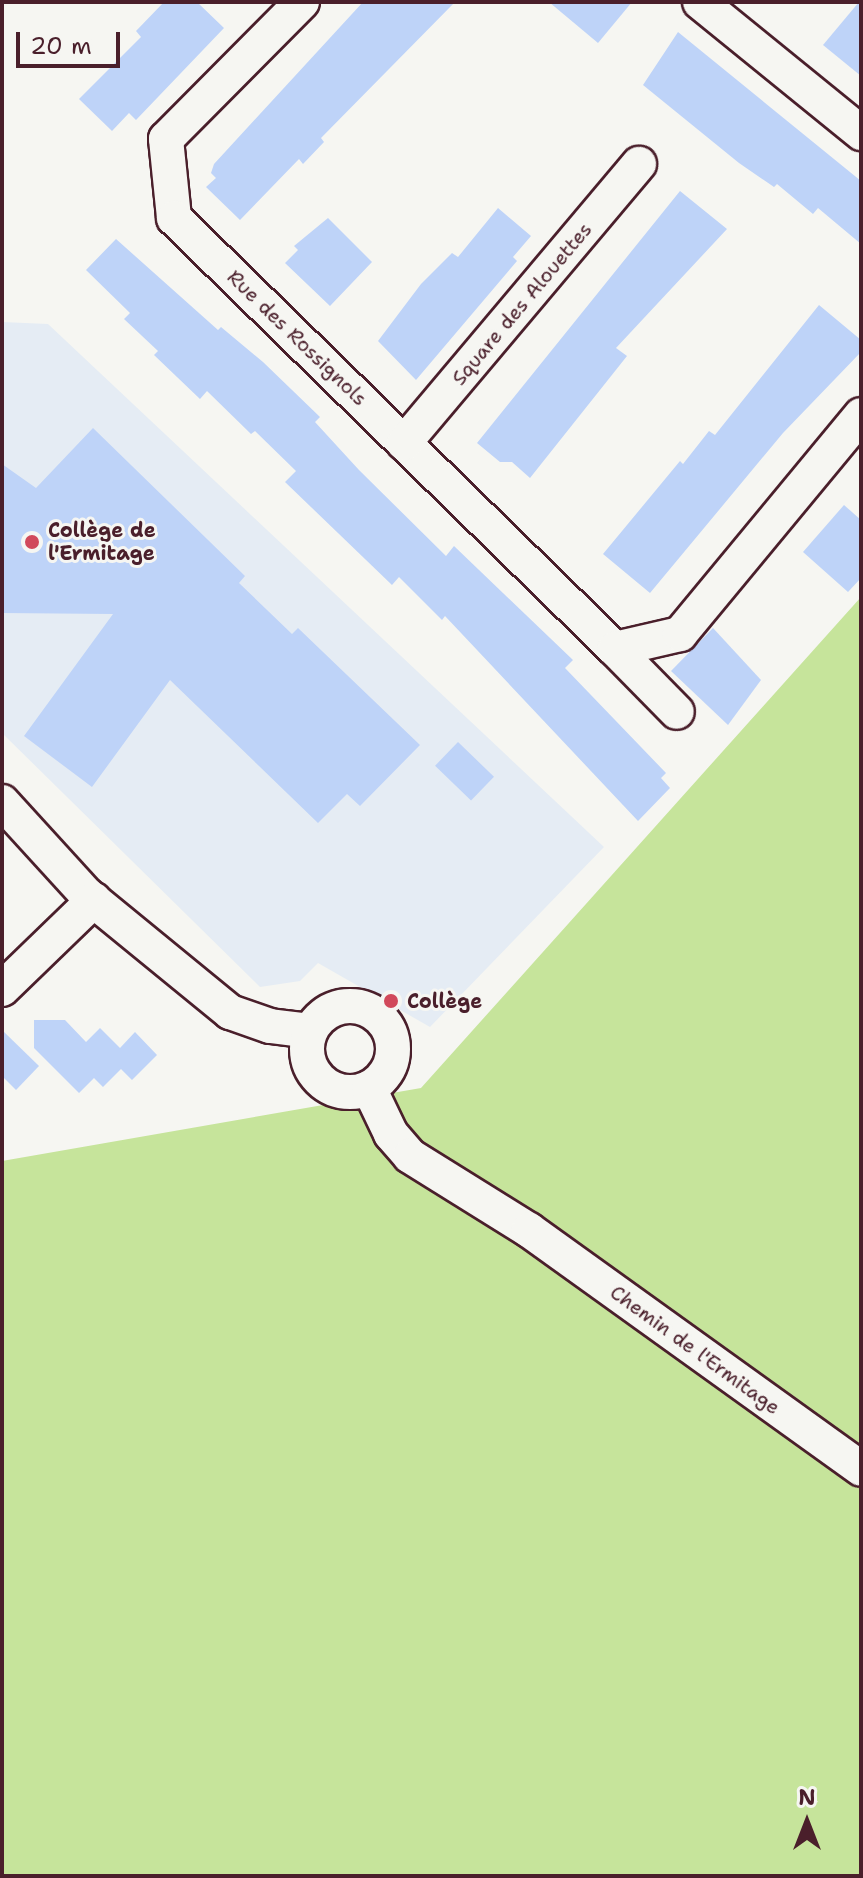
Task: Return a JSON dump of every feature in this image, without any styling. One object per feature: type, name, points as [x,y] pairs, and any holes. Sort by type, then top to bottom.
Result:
[{"type":"street","name":"Rue des Rossignols","points":[[302,2],[166,139],[174,218],[677,712]]},
{"type":"street","points":[[700,2],[861,133]]},
{"type":"street","name":"Square des Alouettes","points":[[404,443],[639,164]]},
{"type":"street","points":[[615,649],[680,634],[861,415]]},
{"type":"street","points":[[2,802],[94,900],[230,1012],[270,1026],[310,1031]]},
{"type":"street","points":[[2,989],[94,900]]},
{"type":"street","points":[[342,1006],[372,1011],[390,1031],[393,1061],[369,1088],[345,1092],[315,1075],[306,1049],[310,1031],[330,1010],[342,1006]]},
{"type":"street","name":"Chemin de l'Ermitage","points":[[369,1088],[391,1134],[410,1156],[529,1230],[861,1469]]},
{"type":"shaded area","points":[[2,322],[48,324],[604,847],[430,1027],[318,963],[300,981],[260,987],[2,733]]},
{"type":"green space","points":[[861,597],[861,1876],[2,1876],[2,1161],[421,1088]]},
{"type":"building","points":[[164,2],[197,2],[224,28],[136,120],[129,113],[112,131],[79,99],[141,37],[136,31]]},
{"type":"building","points":[[363,2],[455,2],[321,138],[324,142],[303,164],[299,159],[240,220],[206,187],[216,178],[211,173],[214,164]]},
{"type":"building","points":[[549,2],[632,2],[598,43]]},
{"type":"building","points":[[861,2],[861,76],[823,45]]},
{"type":"building","points":[[678,32],[861,181],[861,244],[818,208],[813,214],[777,184],[774,187],[739,163],[643,85]]},
{"type":"building","points":[[680,191],[727,229],[616,348],[627,356],[530,478],[512,462],[500,462],[477,443]]},
{"type":"building","points":[[498,208],[531,236],[513,257],[517,261],[416,380],[378,341],[421,284],[452,253],[458,257]]},
{"type":"building","points":[[328,218],[372,262],[330,306],[285,263],[298,250],[294,246]]},
{"type":"building","points":[[116,239],[218,330],[221,327],[263,362],[320,417],[315,422],[359,470],[446,556],[454,546],[573,660],[565,668],[666,773],[661,778],[670,788],[638,821],[445,616],[442,620],[399,577],[392,585],[285,482],[296,471],[255,431],[251,434],[207,391],[200,399],[154,355],[158,351],[124,319],[130,313],[86,270]]},
{"type":"building","points":[[819,305],[861,340],[861,352],[783,433],[650,593],[603,554],[680,461],[683,464],[709,431],[715,435]]},
{"type":"building","points":[[93,428],[245,576],[239,583],[292,634],[298,628],[420,745],[360,806],[347,794],[318,823],[170,680],[92,787],[24,736],[113,614],[2,613],[2,464],[36,488]]},
{"type":"building","points":[[844,505],[861,520],[861,578],[848,592],[803,552]]},
{"type":"building","points":[[713,628],[761,680],[728,725],[671,671]]},
{"type":"building","points":[[458,742],[494,777],[471,800],[435,766]]},
{"type":"building","points":[[34,1020],[65,1020],[86,1042],[100,1028],[120,1048],[135,1032],[157,1055],[132,1080],[121,1069],[103,1087],[94,1078],[79,1093],[34,1048]]},
{"type":"building","points":[[2,1030],[39,1066],[16,1090],[2,1076]]},
{"type":"place","name":"Collège de l'Ermitage","points":[[32,542]]},
{"type":"place","name":"Collège","points":[[391,1001]]}]
